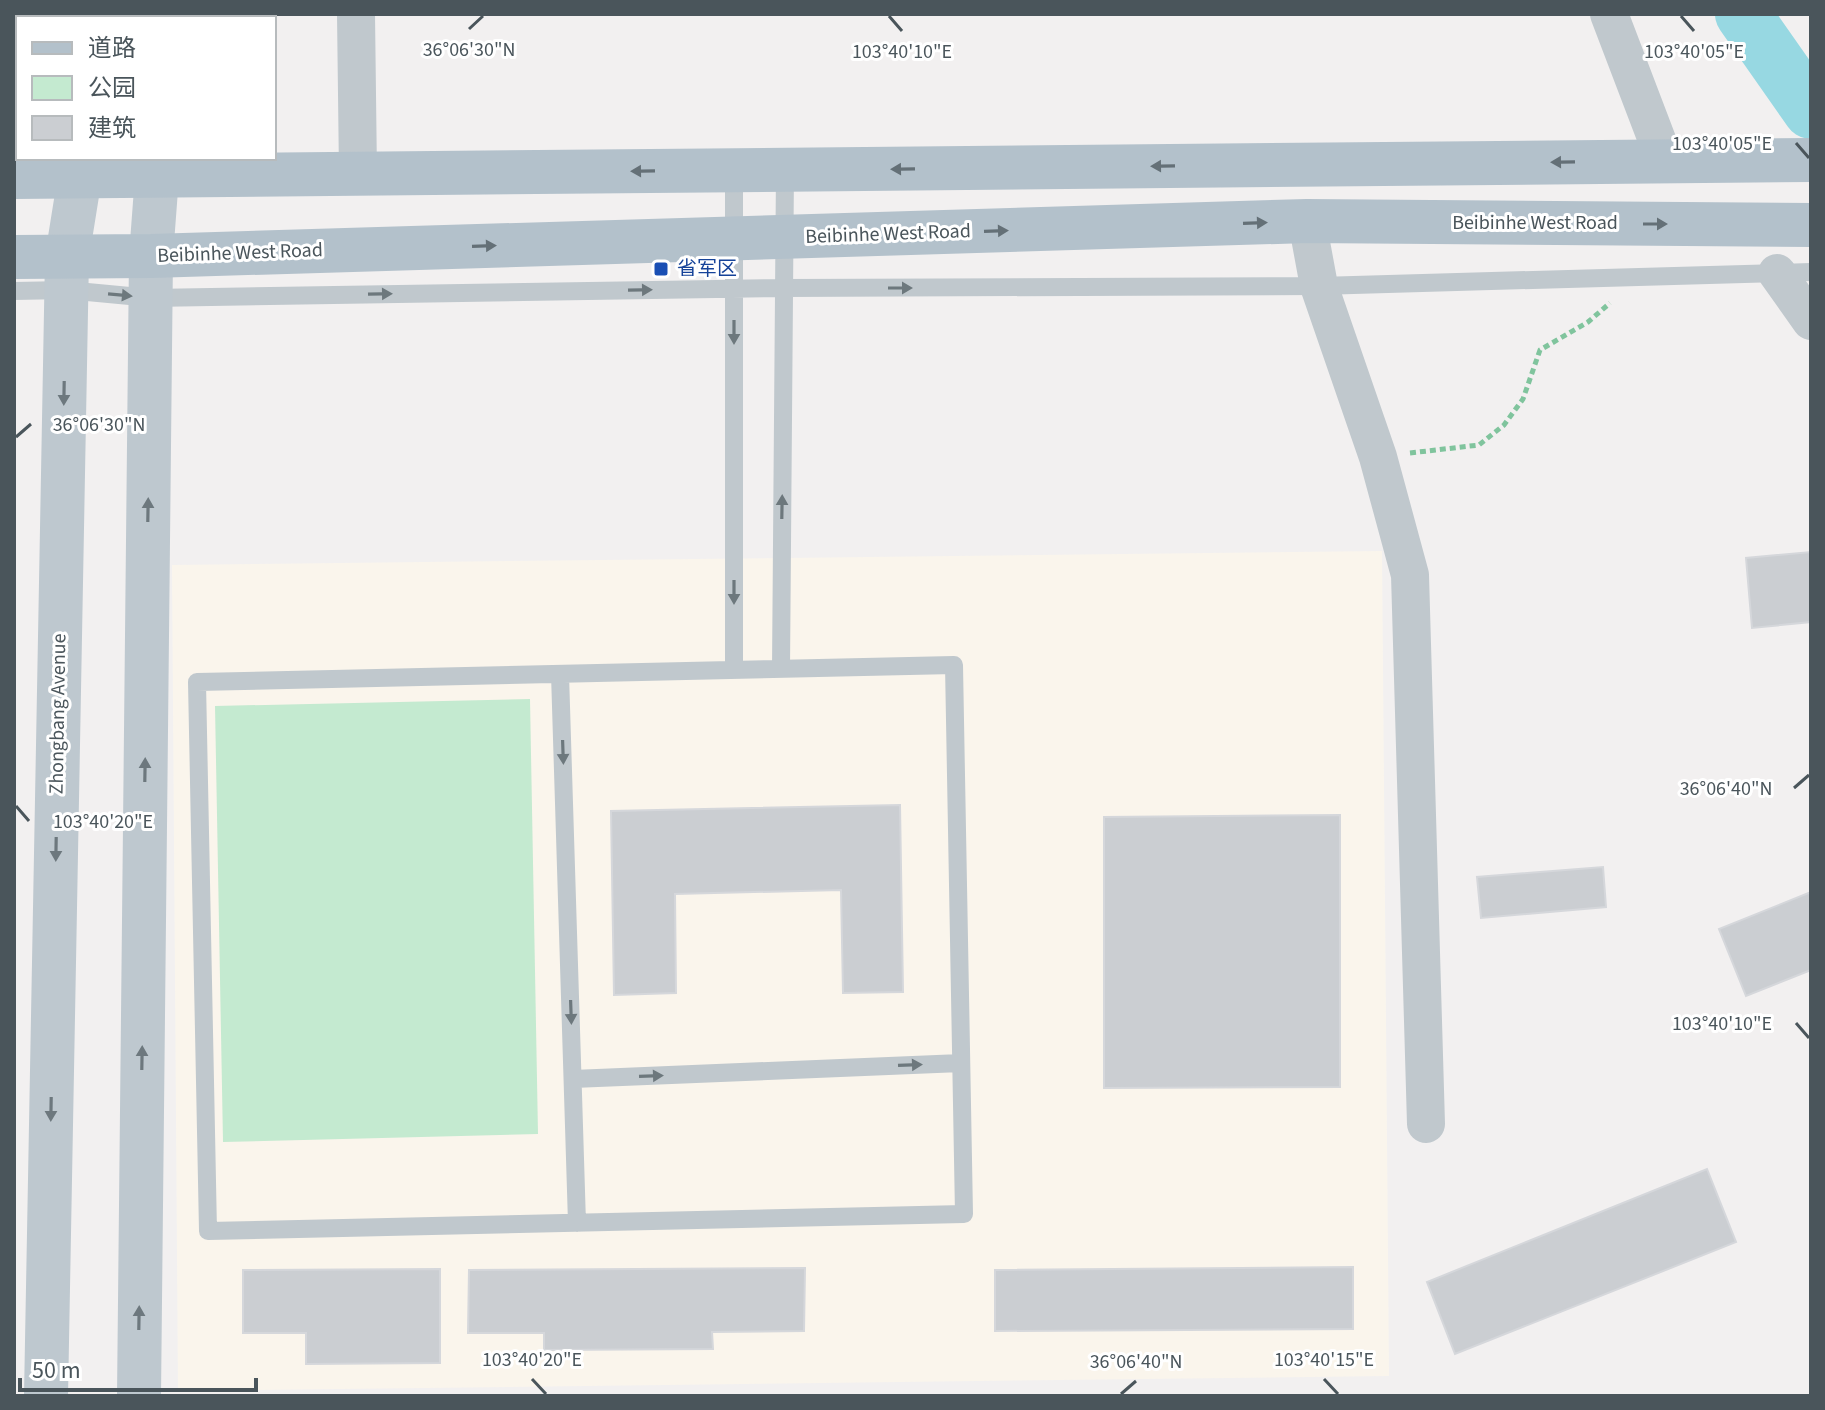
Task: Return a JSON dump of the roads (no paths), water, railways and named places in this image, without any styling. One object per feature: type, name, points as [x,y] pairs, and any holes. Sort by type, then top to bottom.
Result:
[{"type":"main road","points":[[14,177],[1811,160]]},
{"type":"main road","name":"Zhongbang Avenue","points":[[46,1396],[66,273],[80,176]]},
{"type":"main road","points":[[139,1396],[151,277],[157,176]]},
{"type":"main road","name":"Beibinhe West Road","points":[[14,257],[66,273],[151,277],[785,237],[1307,221],[1811,225]]},
{"type":"street","points":[[356,14],[358,174]]},
{"type":"street","points":[[1609,14],[1665,161]]},
{"type":"street","points":[[1307,221],[1319,286],[1378,457],[1410,575],[1426,1124]]},
{"type":"street","points":[[1794,273],[1811,321]]},
{"type":"lane","points":[[734,170],[734,670]]},
{"type":"lane","points":[[781,669],[785,170]]},
{"type":"lane","points":[[14,291],[66,273]]},
{"type":"lane","points":[[151,277],[734,289],[1319,286],[1794,273]]},
{"type":"lane","points":[[954,665],[964,1214],[208,1231],[197,682],[781,669],[954,665]]},
{"type":"lane","points":[[560,674],[577,1223]]},
{"type":"lane","points":[[573,1079],[961,1063]]},
{"type":"waterway","points":[[1743,14],[1811,111]]},
{"type":"place","name":"省军区","points":[[661,269]]}]
